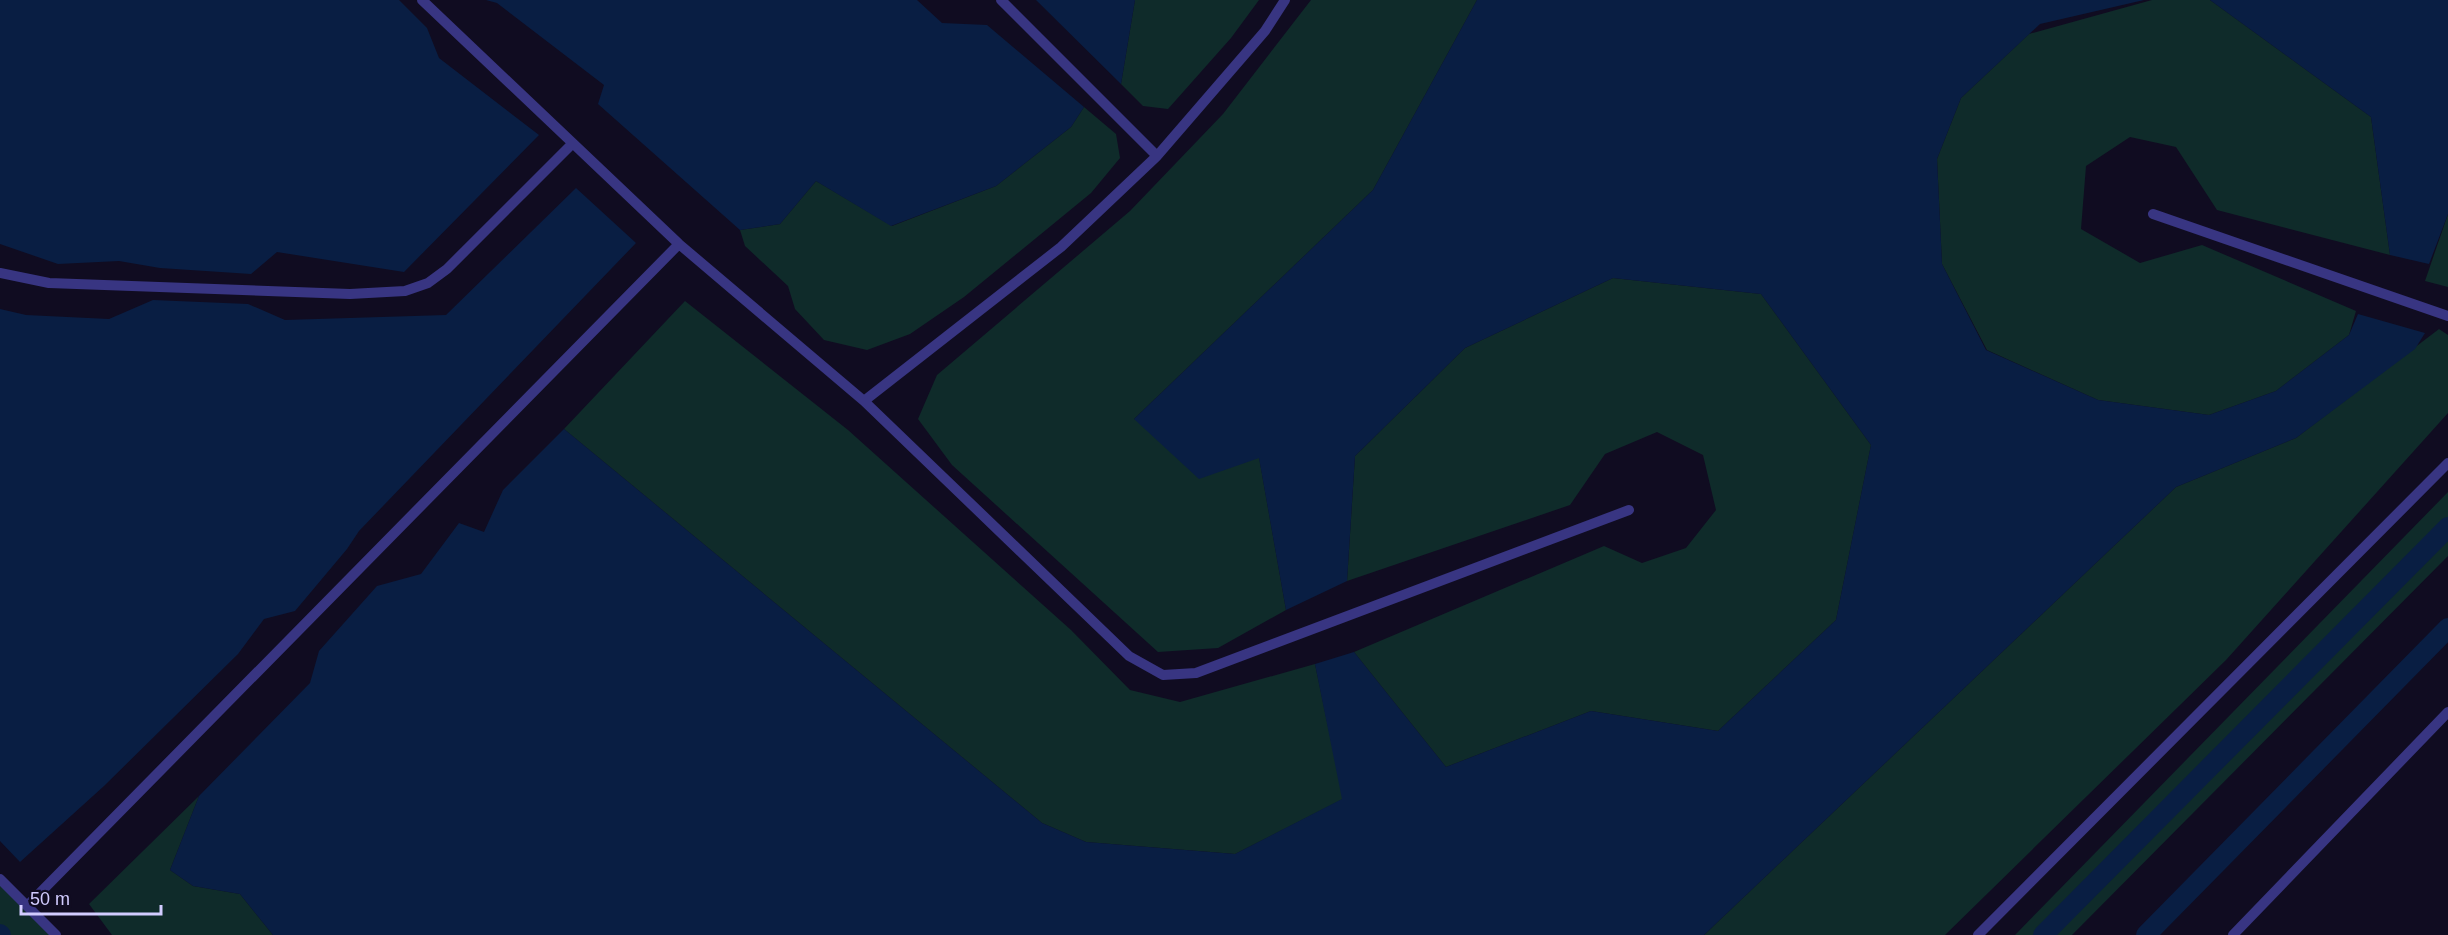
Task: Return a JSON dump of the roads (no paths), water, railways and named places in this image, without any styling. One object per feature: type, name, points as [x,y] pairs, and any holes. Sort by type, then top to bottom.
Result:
[{"type":"lane","points":[[422,0],[680,244],[864,401],[1129,656],[1163,675],[1196,673],[1629,510]]},
{"type":"lane","points":[[1001,0],[1157,156]]},
{"type":"lane","points":[[864,401],[1061,247],[1157,156],[1265,31],[1285,0]]},
{"type":"lane","points":[[0,273],[49,283],[350,294],[405,291],[428,283],[447,269],[572,144]]},
{"type":"lane","points":[[2153,213],[2448,316]]},
{"type":"lane","points":[[27,906],[680,244]]},
{"type":"lane","points":[[1978,935],[2448,463]]},
{"type":"lane","points":[[2233,935],[2448,712]]},
{"type":"lane","points":[[0,879],[56,935]]},
{"type":"water","points":[[0,0],[399,0],[427,28],[439,58],[539,135],[404,272],[277,252],[251,274],[160,268],[119,261],[58,264],[0,244]]},
{"type":"water","points":[[486,0],[917,0],[942,23],[987,25],[1084,107],[1071,127],[996,186],[891,226],[816,181],[780,224],[740,230],[598,104],[604,85],[497,3]]},
{"type":"water","points":[[1036,0],[1135,0],[1121,84]]},
{"type":"water","points":[[1477,0],[2144,0],[2040,24],[1961,98],[1937,159],[1942,264],[1986,350],[2098,400],[2209,415],[2276,391],[2349,335],[2358,314],[2425,333],[2415,349],[2296,438],[2176,487],[1704,935],[273,935],[240,894],[193,886],[170,870],[199,796],[310,683],[319,651],[377,586],[421,574],[459,523],[484,532],[503,490],[564,429],[1042,823],[1086,842],[1235,854],[1342,799],[1315,664],[1354,652],[1446,767],[1591,711],[1718,731],[1836,620],[1871,445],[1761,294],[1613,278],[1465,348],[1355,456],[1347,581],[1286,610],[1259,458],[1199,479],[1134,419],[1373,190]]},
{"type":"water","points":[[2210,0],[2448,0],[2448,214],[2429,264],[2390,255],[2371,117]]},
{"type":"water","points":[[576,188],[636,243],[359,531],[347,549],[295,611],[264,619],[238,654],[104,786],[20,862],[0,841],[0,309],[26,315],[109,319],[153,300],[248,304],[285,320],[446,315]]},
{"type":"waterway","points":[[2043,935],[2448,527]]},
{"type":"waterway","points":[[2146,935],[2448,628]]}]
